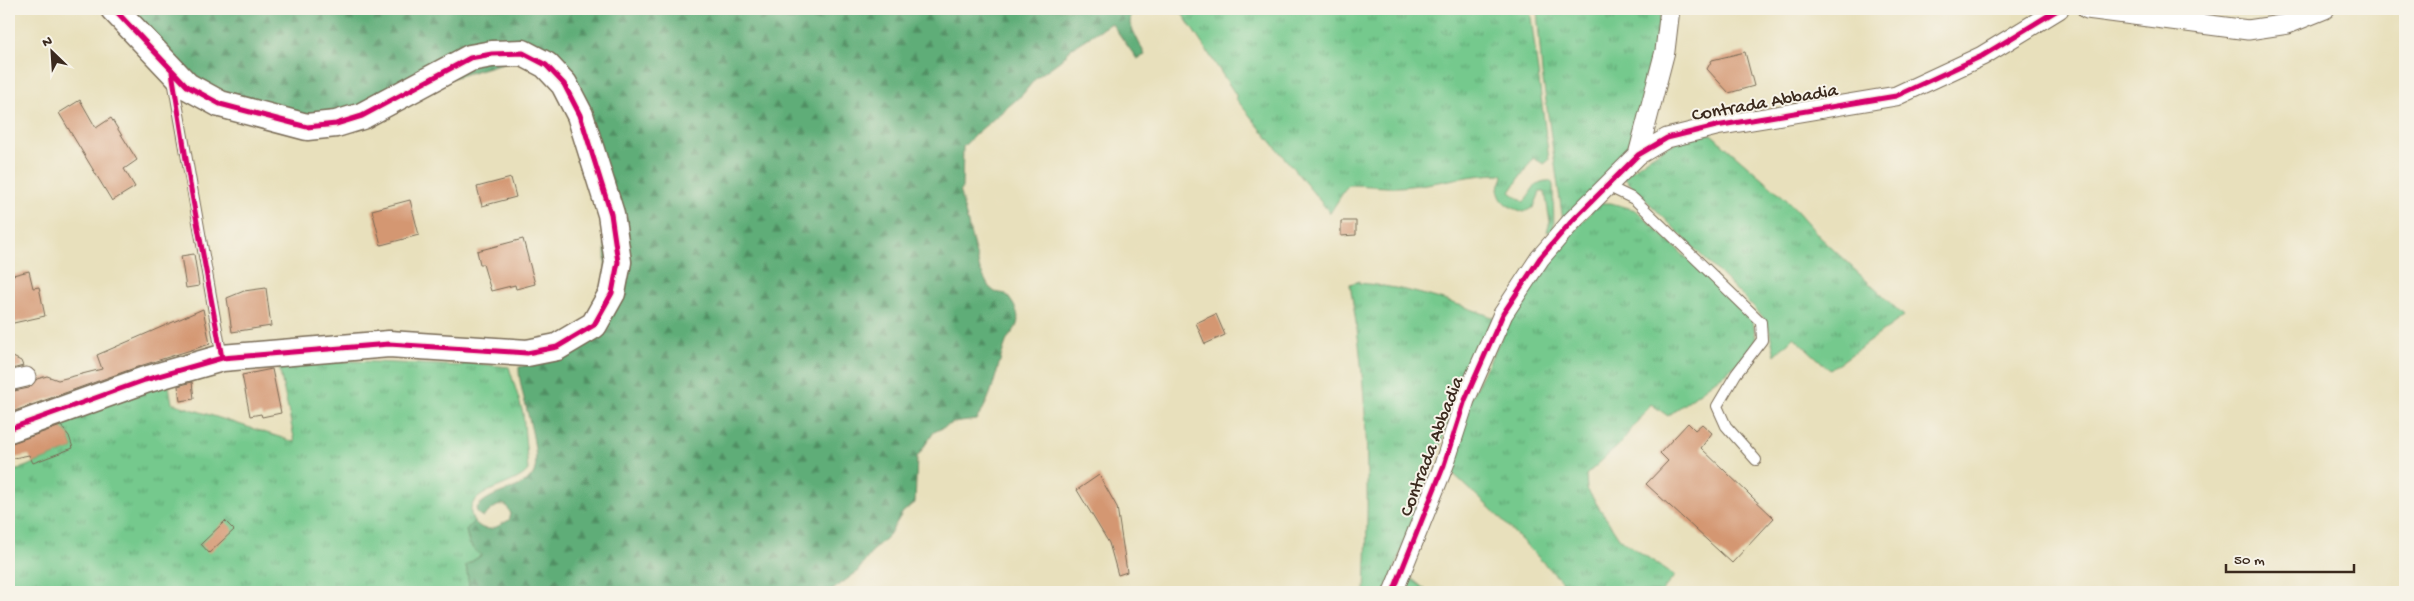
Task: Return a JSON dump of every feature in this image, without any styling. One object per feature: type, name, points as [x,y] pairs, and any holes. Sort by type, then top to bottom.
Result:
[{"type":"street","points":[[9,429],[145,380],[222,358],[388,344],[527,352],[557,347],[594,325],[612,293],[618,262],[611,214],[580,115],[564,84],[546,65],[523,53],[492,54],[470,58],[362,116],[336,124],[307,127],[220,104],[187,86],[114,9]]},
{"type":"street","points":[[1638,156],[1665,51],[1670,9]]},
{"type":"street","name":"Contrada Abbadia","points":[[1393,592],[1444,465],[1465,400],[1503,314],[1540,258],[1607,186],[1638,156],[1667,138],[1716,126],[1896,96],[1982,56],[2059,9]]},
{"type":"street","points":[[2087,9],[2248,30],[2288,24],[2325,9]]},
{"type":"lane","points":[[172,72],[190,184],[222,358]]},
{"type":"lane","points":[[1607,186],[1634,200],[1761,322],[1762,340],[1736,374],[1717,406],[1726,426],[1756,460]]},
{"type":"green space","points":[[119,9],[1131,9],[1130,24],[1145,55],[1137,59],[1111,23],[1073,47],[1061,60],[1036,78],[1022,95],[963,147],[962,189],[960,193],[980,270],[989,287],[995,292],[1006,294],[1017,311],[1018,322],[1006,341],[990,393],[982,411],[976,420],[953,423],[934,432],[917,457],[915,503],[903,512],[889,535],[875,548],[857,572],[830,592],[487,592],[487,588],[470,592],[466,565],[482,555],[473,548],[466,530],[474,521],[483,528],[495,528],[509,520],[511,514],[506,505],[496,507],[483,517],[478,514],[476,509],[496,494],[526,481],[532,476],[535,467],[534,439],[522,391],[519,367],[553,359],[606,300],[604,188],[540,52],[334,113],[293,115],[208,90]]},
{"type":"green space","points":[[1179,9],[1530,9],[1549,160],[1544,164],[1533,158],[1510,192],[1524,202],[1537,184],[1551,181],[1553,185],[1554,230],[1547,232],[1550,222],[1545,192],[1540,192],[1534,207],[1524,212],[1514,209],[1501,199],[1499,194],[1498,189],[1503,177],[1502,174],[1479,175],[1402,187],[1348,185],[1330,213],[1236,99],[1236,95]]},
{"type":"green space","points":[[1537,9],[1661,9],[1648,89],[1635,130],[1627,148],[1612,170],[1563,221],[1542,73]]},
{"type":"green space","points":[[1711,134],[1787,200],[1820,237],[1904,316],[1830,370],[1794,337],[1775,355],[1769,329],[1762,316],[1623,177],[1664,148],[1687,138]]},
{"type":"green space","points":[[1599,203],[1611,203],[1636,210],[1753,321],[1757,346],[1736,365],[1668,416],[1651,404],[1619,445],[1586,475],[1587,489],[1619,538],[1675,576],[1661,592],[1572,592],[1491,509],[1445,466],[1465,409],[1531,280]]},
{"type":"green space","points":[[1359,281],[1359,283],[1394,288],[1428,296],[1495,318],[1453,411],[1386,592],[1365,592],[1367,449],[1364,392],[1350,284]]},
{"type":"green space","points":[[352,361],[462,366],[463,362],[509,367],[523,413],[528,470],[522,476],[480,496],[473,503],[471,511],[474,521],[466,530],[471,545],[475,551],[482,555],[466,565],[470,592],[9,592],[9,473],[73,448],[69,436],[57,422],[168,380],[172,403],[295,442],[279,367]]},
{"type":"green space","points":[[1405,573],[1428,592],[1401,592]]},
{"type":"building","points":[[1745,52],[1754,86],[1729,93],[1707,69],[1712,60]]},
{"type":"building","points":[[80,100],[96,128],[111,118],[137,160],[124,169],[135,187],[112,201],[59,113]]},
{"type":"building","points":[[511,178],[516,197],[482,206],[477,187]]},
{"type":"building","points":[[410,200],[419,235],[381,245],[372,210]]},
{"type":"building","points":[[1341,221],[1356,221],[1356,235],[1341,236]]},
{"type":"building","points":[[523,239],[535,284],[516,289],[515,285],[491,291],[477,251]]},
{"type":"building","points":[[194,254],[199,286],[186,288],[181,256]]},
{"type":"building","points":[[29,271],[33,288],[39,287],[45,316],[9,324],[9,276]]},
{"type":"building","points":[[266,288],[271,326],[232,332],[227,298],[244,291]]},
{"type":"building","points":[[203,309],[210,344],[140,366],[9,413],[9,392],[29,388],[37,379],[47,376],[58,380],[102,369],[97,355]]},
{"type":"building","points":[[1216,314],[1225,335],[1205,344],[1196,323]]},
{"type":"building","points":[[9,355],[21,361],[23,366],[9,370]]},
{"type":"building","points":[[272,369],[281,413],[262,417],[261,414],[250,416],[242,375]]},
{"type":"building","points":[[192,382],[194,399],[180,401],[178,386]]},
{"type":"building","points":[[1688,423],[1695,430],[1702,424],[1712,433],[1701,448],[1774,518],[1732,563],[1646,484],[1668,461],[1660,453]]},
{"type":"building","points":[[61,426],[69,436],[73,448],[33,463],[29,455],[9,459],[9,444]]},
{"type":"building","points":[[1099,475],[1117,507],[1127,572],[1118,575],[1109,543],[1077,490]]},
{"type":"building","points":[[225,521],[234,530],[209,553],[201,544]]},
{"type":"cycle path","points":[[9,429],[145,380],[222,358],[389,344],[527,353],[557,347],[594,325],[612,293],[618,262],[611,214],[580,115],[564,84],[546,65],[523,53],[492,54],[470,58],[362,116],[336,124],[307,127],[220,104],[187,86],[114,9]]},
{"type":"cycle path","points":[[1393,592],[1444,465],[1465,400],[1503,314],[1540,258],[1572,221],[1638,155],[1667,138],[1716,126],[1896,96],[1982,56],[2059,9]]},
{"type":"cycle path","points":[[172,72],[190,184],[222,358]]}]
